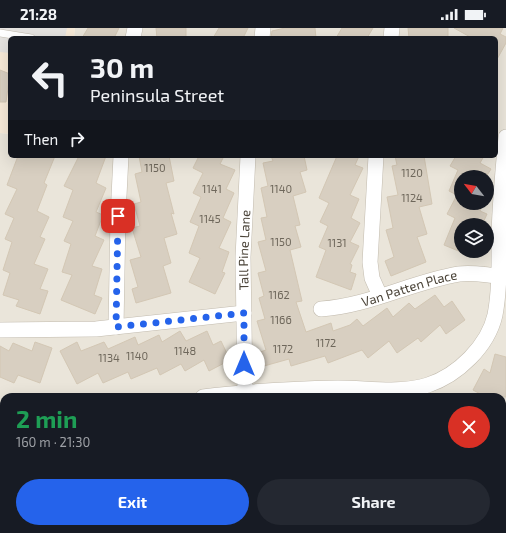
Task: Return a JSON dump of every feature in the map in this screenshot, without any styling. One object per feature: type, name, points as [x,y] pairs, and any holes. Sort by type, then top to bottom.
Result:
[{"type":"street","points":[[245,393],[338,388],[393,390],[410,389],[429,385],[460,368],[473,355],[486,337],[494,317],[498,296],[500,202],[506,137]]},
{"type":"street","points":[[116,327],[118,216],[121,158]]},
{"type":"street","name":"Tall Pine Lane","points":[[245,393],[245,196],[248,158]]},
{"type":"street","points":[[376,158],[370,262],[372,278],[380,296]]},
{"type":"street","name":"Van Patten Place","points":[[321,309],[342,308],[459,274],[476,273],[498,276]]},
{"type":"street","points":[[0,330],[56,330],[116,327],[244,313]]},
{"type":"lane","points":[[0,33],[19,36]]},
{"type":"shaded area","points":[[0,28],[75,28],[74,36],[8,36],[8,134],[0,133]]},
{"type":"shaded area","points":[[0,28],[67,28],[65,36],[8,36],[8,53],[0,52]]},
{"type":"shaded area","points":[[75,28],[506,28],[506,393],[0,393],[0,133],[8,134],[8,158],[498,158],[498,36],[74,36]]},
{"type":"building","points":[[88,28],[119,28],[115,36],[83,36]]},
{"type":"building","points":[[156,28],[186,28],[186,36],[157,36]]},
{"type":"building","points":[[219,28],[248,28],[244,36],[214,36]]},
{"type":"building","points":[[285,28],[315,28],[316,36],[271,36],[272,31]]},
{"type":"building","points":[[342,28],[373,28],[368,36],[337,36]]},
{"type":"building","points":[[408,28],[448,28],[448,36],[409,36]]},
{"type":"building","points":[[454,28],[503,28],[500,34],[506,37],[506,43],[498,57],[498,36],[468,36]]},
{"type":"building","points":[[0,70],[8,73],[8,88],[6,102],[0,102]]},
{"type":"building","points":[[17,158],[54,158],[44,183],[47,185],[37,211],[49,217],[40,237],[45,239],[34,264],[48,269],[40,289],[48,291],[40,314],[16,306],[19,300],[3,295],[10,273],[3,270],[12,242],[5,239],[14,218],[5,214],[17,189],[7,185]]},
{"type":"building","points":[[78,158],[105,158],[96,183],[106,188],[96,212],[103,215],[95,236],[104,240],[92,266],[102,269],[94,295],[102,298],[95,314],[61,300],[72,275],[62,272],[71,244],[64,241],[73,221],[63,217],[73,190],[64,186]]},
{"type":"building","points":[[139,158],[169,158],[174,181],[166,183],[174,214],[171,213],[177,234],[164,238],[171,263],[163,266],[171,293],[136,303],[132,289],[138,287],[130,260],[141,257],[132,228],[140,226],[134,204],[141,202],[135,174],[142,172]]},
{"type":"building","points":[[198,158],[223,158],[220,164],[235,170],[226,189],[234,193],[223,218],[231,222],[219,248],[229,252],[222,272],[225,273],[215,294],[189,282],[200,258],[189,253],[199,226],[190,222],[201,197],[193,193],[203,173],[193,168]]},
{"type":"building","points":[[272,158],[304,158],[307,170],[300,172],[306,192],[293,196],[300,225],[295,226],[301,247],[290,250],[302,301],[296,302],[306,332],[331,323],[333,331],[350,325],[357,319],[363,326],[387,308],[393,317],[409,303],[415,309],[435,295],[444,307],[452,301],[465,320],[446,334],[440,325],[421,342],[418,338],[397,353],[389,341],[368,358],[362,350],[328,363],[325,356],[291,366],[289,359],[264,366],[260,352],[266,350],[257,321],[265,319],[259,298],[264,296],[258,273],[266,271],[258,242],[266,240],[261,218],[267,217],[261,188],[268,186],[263,163],[273,161]]},
{"type":"building","points":[[336,158],[358,158],[355,165],[363,168],[350,195],[359,199],[351,218],[360,223],[350,242],[359,246],[350,264],[352,265],[350,272],[356,274],[351,290],[316,277],[326,250],[319,247],[328,226],[320,222],[329,203],[319,198]]},
{"type":"building","points":[[395,158],[424,158],[432,204],[419,207],[427,234],[417,237],[426,262],[391,276],[385,261],[394,257],[386,230],[393,228],[387,197],[398,195],[392,166],[397,165]]},
{"type":"building","points":[[455,158],[483,158],[480,163],[491,169],[490,170],[458,170],[450,166]]},
{"type":"building","points":[[454,179],[454,194],[449,191]]},
{"type":"building","points":[[454,201],[454,210],[480,210],[487,214],[485,218],[455,218],[447,214]]},
{"type":"building","points":[[454,220],[454,249],[444,245]]},
{"type":"building","points":[[180,331],[186,341],[207,331],[213,345],[221,341],[230,360],[209,371],[204,360],[185,371],[181,364],[160,375],[157,368],[131,379],[128,372],[103,383],[98,373],[77,384],[60,351],[77,342],[81,351],[104,342],[108,349],[135,337],[138,345],[159,335],[162,342]]},
{"type":"building","points":[[35,342],[52,348],[40,383],[18,375],[14,383],[0,377],[0,346],[9,351],[13,343],[32,351]]},
{"type":"building","points":[[495,354],[506,357],[506,393],[479,393],[473,390],[484,369],[490,373]]},
{"type":"route","points":[[118,216],[116,327],[244,313],[244,364]]}]
